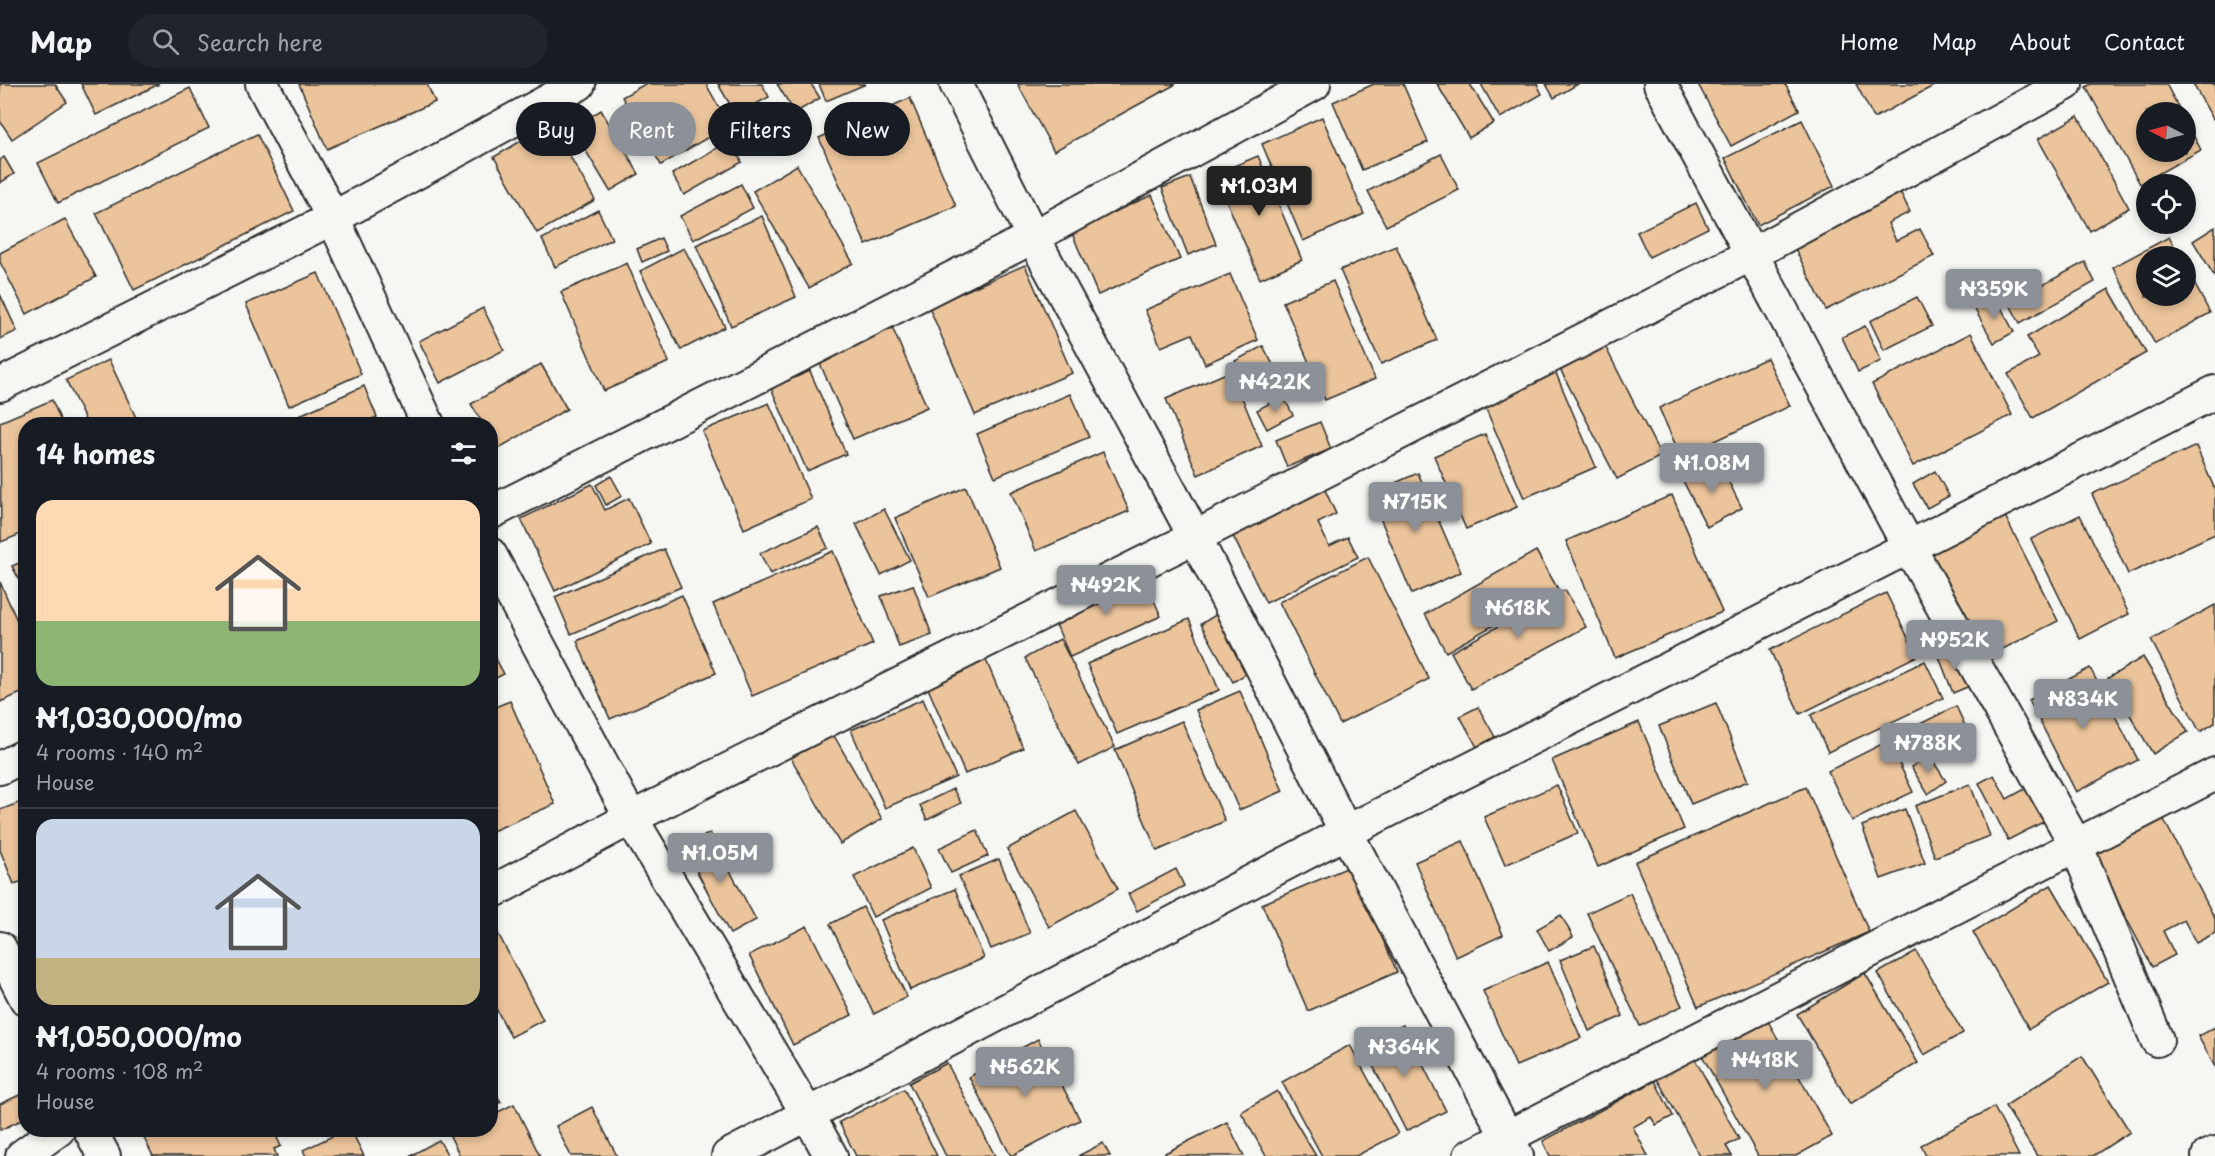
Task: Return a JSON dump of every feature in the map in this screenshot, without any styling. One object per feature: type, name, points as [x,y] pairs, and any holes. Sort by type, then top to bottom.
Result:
[{"type":"street","points":[[262,84],[333,218],[425,417]]},
{"type":"street","points":[[0,385],[333,218],[579,84]]},
{"type":"street","points":[[956,84],[1033,237],[1195,537],[1346,832],[1512,1146]]},
{"type":"street","points":[[498,509],[1033,237],[1314,84]]},
{"type":"street","points":[[1660,84],[1909,547],[2076,845],[2157,1040]]},
{"type":"street","points":[[498,889],[632,818],[1195,537],[1750,255],[2066,84]]},
{"type":"street","points":[[728,1156],[1346,832],[2215,392]]},
{"type":"street","points":[[498,569],[632,818],[831,1156]]},
{"type":"street","points":[[0,768],[18,759]]},
{"type":"street","points":[[1470,1156],[1512,1146],[2076,845],[2215,774]]},
{"type":"street","points":[[0,948],[18,983]]},
{"type":"street","points":[[22,1156],[48,1137]]},
{"type":"street","points":[[94,1137],[104,1156]]},
{"type":"street","points":[[2208,1156],[2215,1153]]},
{"type":"building","points":[[0,84],[55,84],[67,102],[12,139],[0,121]]},
{"type":"building","points":[[81,84],[159,84],[96,115]]},
{"type":"building","points":[[299,84],[427,84],[435,102],[327,149]]},
{"type":"building","points":[[645,84],[706,84],[716,102],[708,102],[708,137],[696,144],[696,102],[625,102],[622,97]]},
{"type":"building","points":[[718,84],[762,84],[769,97],[760,102],[728,102]]},
{"type":"building","points":[[777,84],[811,84],[820,98],[812,103],[788,102]]},
{"type":"building","points":[[819,84],[866,84],[826,101]]},
{"type":"building","points":[[1019,84],[1176,84],[1054,151]]},
{"type":"building","points":[[1374,84],[1403,84],[1428,142],[1362,170],[1333,102]]},
{"type":"building","points":[[1437,84],[1470,84],[1494,123],[1469,138]]},
{"type":"building","points":[[1481,84],[1537,84],[1542,94],[1500,118]]},
{"type":"building","points":[[1546,84],[1578,84],[1554,98]]},
{"type":"building","points":[[1698,84],[1785,84],[1799,110],[1731,146]]},
{"type":"building","points":[[1856,84],[1937,84],[1874,118]]},
{"type":"building","points":[[2091,84],[2166,84],[2176,102],[2136,102],[2136,162],[2179,162],[2158,174],[2136,174],[2136,177],[2086,87]]},
{"type":"building","points":[[2193,84],[2215,84],[2215,118],[2213,119]]},
{"type":"building","points":[[190,88],[209,128],[58,203],[38,163]]},
{"type":"building","points":[[910,98],[956,206],[866,245],[827,156],[910,156],[910,102],[901,102]]},
{"type":"building","points":[[601,110],[608,122],[608,156],[628,156],[639,174],[610,191],[589,156],[596,156],[596,113]]},
{"type":"building","points":[[2078,116],[2129,208],[2090,231],[2038,139]]},
{"type":"building","points":[[1322,117],[1364,214],[1303,241],[1262,144]]},
{"type":"building","points":[[1802,120],[1834,186],[1758,225],[1725,158]]},
{"type":"building","points":[[257,134],[294,211],[134,290],[96,213]]},
{"type":"building","points":[[824,136],[824,149],[819,138]]},
{"type":"building","points":[[2196,140],[2201,150],[2196,153]]},
{"type":"building","points":[[516,144],[516,156],[570,156],[595,200],[537,233],[494,157]]},
{"type":"building","points":[[708,153],[708,156],[738,156],[742,162],[684,195],[672,174]]},
{"type":"building","points":[[1441,154],[1459,190],[1386,226],[1368,191]]},
{"type":"building","points":[[656,156],[676,156],[661,165]]},
{"type":"building","points":[[1258,156],[1302,260],[1260,279],[1215,174]]},
{"type":"building","points":[[4,157],[14,174],[0,183],[0,160]]},
{"type":"building","points":[[797,165],[853,263],[809,288],[753,191]]},
{"type":"building","points":[[1190,177],[1216,244],[1188,255],[1162,188]]},
{"type":"building","points":[[741,184],[753,208],[693,240],[680,216]]},
{"type":"building","points":[[1899,189],[1910,212],[1888,223],[1896,241],[1920,229],[1934,256],[1826,310],[1792,243]]},
{"type":"building","points":[[1152,195],[1180,259],[1098,295],[1071,231]]},
{"type":"building","points":[[1696,203],[1708,228],[1649,257],[1637,232]]},
{"type":"building","points":[[598,210],[612,239],[555,267],[542,239]]},
{"type":"building","points":[[762,216],[796,297],[731,326],[696,245]]},
{"type":"building","points":[[65,219],[96,277],[27,314],[0,262],[0,253]]},
{"type":"building","points":[[2215,227],[2215,277],[2193,241]]},
{"type":"building","points":[[2169,237],[2174,246],[2152,246]]},
{"type":"building","points":[[661,238],[667,251],[642,262],[637,249]]},
{"type":"building","points":[[1396,246],[1437,340],[1381,364],[1340,270]]},
{"type":"building","points":[[684,248],[725,327],[681,350],[640,271]]},
{"type":"building","points":[[2136,255],[2136,306],[2196,306],[2196,287],[2210,313],[2155,344],[2113,267]]},
{"type":"building","points":[[2085,262],[2095,282],[2020,323],[2009,303]]},
{"type":"building","points":[[627,263],[669,362],[604,391],[561,292]]},
{"type":"building","points":[[1025,265],[1072,373],[975,415],[929,307]]},
{"type":"building","points":[[318,273],[361,374],[289,406],[246,304]]},
{"type":"building","points":[[1230,274],[1258,340],[1205,364],[1192,334],[1161,347],[1145,310]]},
{"type":"building","points":[[1333,281],[1375,379],[1325,400],[1283,302]]},
{"type":"building","points":[[2109,289],[2146,353],[2033,418],[2008,374],[2039,357],[2027,337]]},
{"type":"building","points":[[0,294],[17,331],[0,339]]},
{"type":"building","points":[[1995,296],[2014,332],[1994,343],[1974,308]]},
{"type":"building","points":[[1917,297],[1932,326],[1884,350],[1870,321]]},
{"type":"building","points":[[483,308],[504,350],[440,383],[419,341]]},
{"type":"building","points":[[1865,326],[1881,361],[1858,372],[1842,337]]},
{"type":"building","points":[[892,327],[927,407],[853,439],[818,359]]},
{"type":"building","points":[[1971,333],[2012,415],[1913,466],[1872,384]]},
{"type":"building","points":[[1263,346],[1277,372],[1250,387],[1235,361]]},
{"type":"building","points":[[1605,346],[1661,456],[1617,479],[1560,369]]},
{"type":"building","points":[[1767,358],[1790,406],[1681,457],[1659,408]]},
{"type":"building","points":[[109,360],[136,417],[84,417],[66,380]]},
{"type":"building","points":[[541,364],[567,409],[498,448],[498,417],[479,417],[471,404]]},
{"type":"building","points":[[810,371],[846,454],[807,471],[771,388]]},
{"type":"building","points":[[1231,371],[1262,446],[1198,475],[1166,399]]},
{"type":"building","points":[[1555,371],[1596,467],[1524,498],[1483,402]]},
{"type":"building","points":[[364,386],[377,417],[301,417],[300,415]]},
{"type":"building","points":[[1070,394],[1089,437],[995,477],[977,434]]},
{"type":"building","points":[[1283,396],[1293,415],[1267,429],[1257,410]]},
{"type":"building","points":[[52,400],[59,417],[18,417],[18,535],[1,542],[0,422]]},
{"type":"building","points":[[769,403],[811,499],[744,529],[702,431]]},
{"type":"building","points":[[1320,422],[1331,449],[1287,467],[1276,440]]},
{"type":"building","points":[[1485,434],[1517,507],[1466,529],[1434,456]]},
{"type":"building","points":[[2196,446],[2215,490],[2215,534],[2128,574],[2092,494]]},
{"type":"building","points":[[1103,452],[1129,511],[1036,551],[1011,492]]},
{"type":"building","points":[[1718,461],[1742,508],[1707,527],[1682,479]]},
{"type":"building","points":[[1935,471],[1949,496],[1927,508],[1913,484]]},
{"type":"building","points":[[1418,473],[1461,572],[1412,594],[1370,494]]},
{"type":"building","points":[[611,476],[622,496],[606,505],[596,485]]},
{"type":"building","points":[[592,484],[605,510],[629,498],[651,544],[555,591],[521,519]]},
{"type":"building","points":[[966,487],[1000,567],[929,597],[895,518]]},
{"type":"building","points":[[1325,490],[1336,514],[1318,523],[1329,546],[1348,537],[1358,557],[1266,603],[1233,536]]},
{"type":"building","points":[[1672,495],[1722,612],[1615,658],[1566,541]]},
{"type":"building","points":[[884,509],[910,560],[881,575],[856,524]]},
{"type":"building","points":[[2080,515],[2129,614],[2080,639],[2031,539]]},
{"type":"building","points":[[2005,516],[2058,621],[1983,659],[1930,554]]},
{"type":"building","points":[[818,527],[828,548],[770,574],[760,553]]},
{"type":"building","points":[[664,549],[681,587],[571,634],[555,597]]},
{"type":"building","points":[[833,551],[873,644],[752,696],[713,604]]},
{"type":"building","points":[[1536,551],[1558,589],[1446,652],[1425,614]]},
{"type":"building","points":[[1368,557],[1429,679],[1340,724],[1279,602]]},
{"type":"building","points":[[18,563],[18,577],[12,566]]},
{"type":"building","points":[[1142,574],[1161,616],[1070,657],[1052,615]]},
{"type":"building","points":[[0,582],[18,623],[18,694],[0,702]]},
{"type":"building","points":[[913,585],[932,635],[899,647],[881,596]]},
{"type":"building","points":[[1565,590],[1586,627],[1471,689],[1451,652]]},
{"type":"building","points":[[1886,593],[1917,656],[1800,714],[1770,650]]},
{"type":"building","points":[[682,595],[716,673],[610,719],[577,641]]},
{"type":"building","points":[[2215,605],[2215,723],[2200,732],[2151,640]]},
{"type":"building","points":[[1217,614],[1249,672],[1233,682],[1201,624]]},
{"type":"building","points":[[1189,619],[1219,690],[1117,734],[1087,664]]},
{"type":"building","points":[[1060,639],[1115,747],[1079,765],[1025,658]]},
{"type":"building","points":[[1957,649],[1972,685],[1953,693],[1939,657]]},
{"type":"building","points":[[2143,657],[2188,732],[2153,754],[2108,678]]},
{"type":"building","points":[[986,660],[1023,748],[965,774],[927,686]]},
{"type":"building","points":[[1925,661],[1943,698],[1828,752],[1811,715]]},
{"type":"building","points":[[498,663],[504,674],[498,677]]},
{"type":"building","points":[[2090,668],[2138,760],[2076,792],[2029,700]]},
{"type":"building","points":[[1240,691],[1283,791],[1239,810],[1196,710]]},
{"type":"building","points":[[923,699],[956,777],[885,808],[851,730]]},
{"type":"building","points":[[510,701],[555,804],[498,829],[498,706]]},
{"type":"building","points":[[1716,703],[1748,781],[1691,804],[1659,726]]},
{"type":"building","points":[[1956,706],[1966,728],[1912,755],[1902,733]]},
{"type":"building","points":[[1478,707],[1495,737],[1477,747],[1460,716]]},
{"type":"building","points":[[1182,721],[1225,821],[1157,851],[1115,750]]},
{"type":"building","points":[[1639,722],[1684,829],[1598,867],[1552,760]]},
{"type":"building","points":[[833,734],[882,819],[840,844],[791,758]]},
{"type":"building","points":[[1888,741],[1913,792],[1852,821],[1828,771]]},
{"type":"building","points":[[1929,755],[1946,781],[1928,794],[1911,767]]},
{"type":"building","points":[[1994,775],[2007,799],[2032,785],[2049,819],[2008,840],[1979,783]]},
{"type":"building","points":[[1970,784],[1990,836],[1935,857],[1915,806]]},
{"type":"building","points":[[1557,785],[1578,833],[1505,865],[1484,817]]},
{"type":"building","points":[[1806,787],[1869,932],[1698,1007],[1635,862]]},
{"type":"building","points":[[953,789],[961,803],[927,820],[920,805]]},
{"type":"building","points":[[18,803],[18,883],[14,884],[0,850],[0,810]]},
{"type":"building","points":[[1905,809],[1925,863],[1881,879],[1862,826]]},
{"type":"building","points":[[1076,811],[1118,889],[1049,927],[1007,849]]},
{"type":"building","points":[[2163,818],[2215,919],[2215,933],[2196,943],[2184,920],[2163,931],[2175,955],[2152,967],[2093,855]]},
{"type":"building","points":[[977,830],[988,856],[951,873],[939,848]]},
{"type":"building","points":[[710,833],[756,920],[730,934],[684,847]]},
{"type":"building","points":[[1463,841],[1503,935],[1456,957],[1415,862]]},
{"type":"building","points":[[913,848],[931,888],[873,917],[854,877]]},
{"type":"building","points":[[999,859],[1030,933],[991,949],[959,876]]},
{"type":"building","points":[[1351,866],[1397,972],[1308,1011],[1262,904]]},
{"type":"building","points":[[1176,869],[1184,886],[1137,911],[1128,894]]},
{"type":"building","points":[[2051,885],[2108,982],[2029,1029],[1973,932]]},
{"type":"building","points":[[955,889],[984,958],[910,990],[881,920]]},
{"type":"building","points":[[1630,893],[1682,1006],[1640,1026],[1587,913]]},
{"type":"building","points":[[863,907],[907,997],[874,1014],[830,924]]},
{"type":"building","points":[[1561,915],[1573,937],[1549,951],[1537,929]]},
{"type":"building","points":[[807,926],[852,1015],[793,1045],[749,955]]},
{"type":"building","points":[[498,933],[543,1020],[511,1037],[498,1012]]},
{"type":"building","points":[[1594,946],[1623,1016],[1589,1031],[1560,960]]},
{"type":"building","points":[[1916,951],[1963,1033],[1924,1055],[1878,973]]},
{"type":"building","points":[[1548,962],[1581,1038],[1516,1066],[1483,991]]},
{"type":"building","points":[[1865,973],[1918,1063],[1850,1104],[1797,1014]]},
{"type":"building","points":[[1764,1014],[1832,1136],[1796,1156],[1758,1156],[1699,1050]]},
{"type":"building","points":[[1403,1025],[1446,1111],[1406,1131],[1363,1046]]},
{"type":"building","points":[[2215,1027],[2215,1067],[2198,1036]]},
{"type":"building","points":[[1038,1039],[1080,1120],[1011,1156],[969,1077]]},
{"type":"building","points":[[1350,1045],[1398,1134],[1356,1156],[1322,1156],[1282,1082]]},
{"type":"building","points":[[1692,1054],[1739,1139],[1726,1146],[1732,1156],[1700,1156],[1655,1075]]},
{"type":"building","points":[[2082,1056],[2130,1132],[2093,1156],[2037,1156],[2005,1106]]},
{"type":"building","points":[[947,1063],[995,1156],[946,1156],[909,1083]]},
{"type":"building","points":[[1655,1081],[1673,1116],[1656,1125],[1651,1117],[1633,1127],[1648,1156],[1550,1156],[1543,1141]]},
{"type":"building","points":[[904,1089],[937,1156],[856,1156],[839,1122]]},
{"type":"building","points":[[1277,1091],[1316,1156],[1266,1156],[1241,1112]]},
{"type":"building","points":[[18,1096],[18,1122],[0,1130],[0,1104]]},
{"type":"building","points":[[514,1104],[540,1156],[460,1156],[450,1137],[498,1137],[498,1112]]},
{"type":"building","points":[[592,1107],[617,1156],[571,1156],[556,1126]]},
{"type":"building","points":[[1994,1107],[2019,1156],[1926,1156],[1921,1145]]},
{"type":"building","points":[[1227,1122],[1244,1156],[1166,1156],[1165,1153]]},
{"type":"building","points":[[144,1137],[276,1137],[281,1146],[274,1149],[277,1156],[153,1156]]},
{"type":"building","points":[[330,1137],[354,1137],[364,1156],[306,1156],[303,1150]]},
{"type":"building","points":[[439,1140],[448,1156],[410,1156]]},
{"type":"building","points":[[1103,1143],[1110,1156],[1078,1156]]}]
